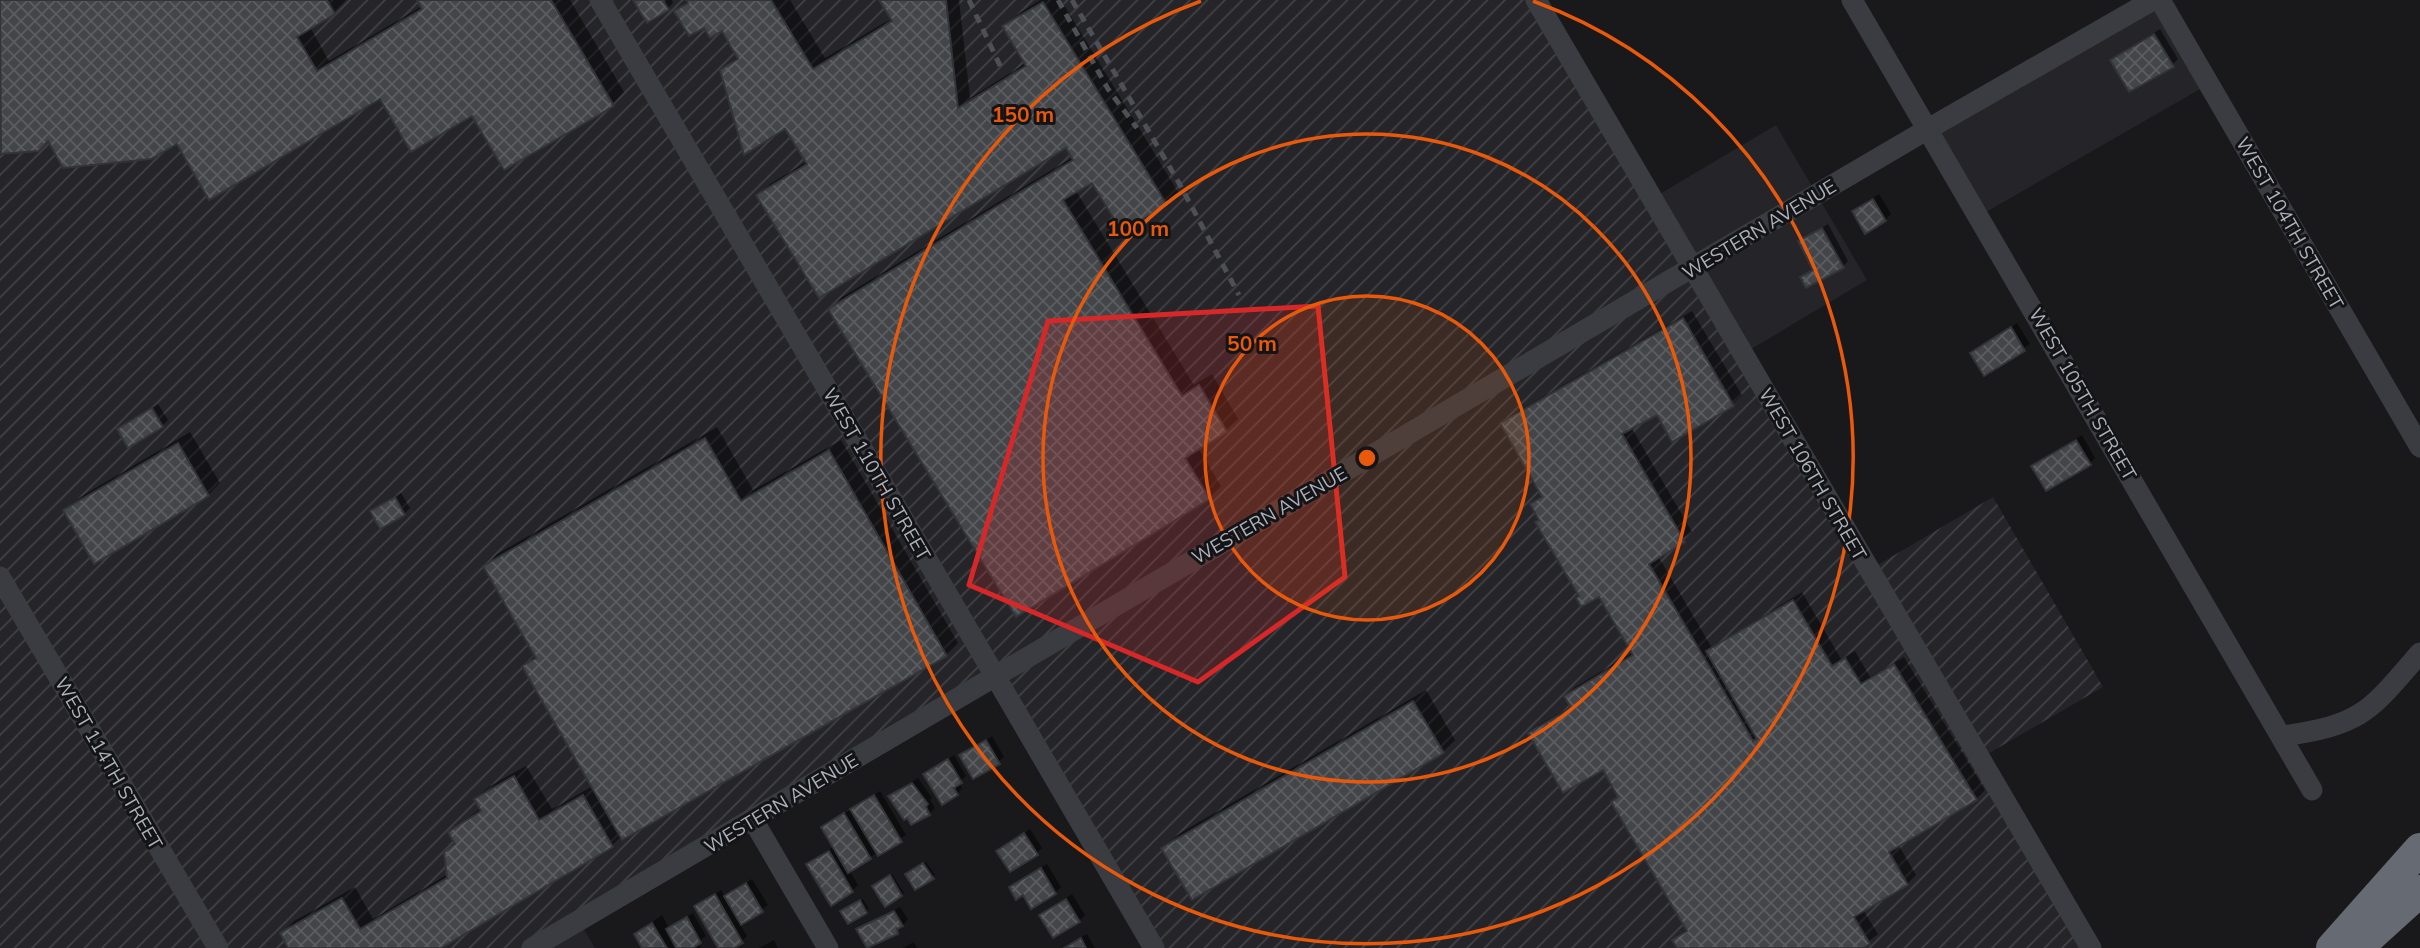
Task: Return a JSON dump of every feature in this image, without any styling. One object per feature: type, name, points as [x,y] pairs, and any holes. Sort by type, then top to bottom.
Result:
[{"type":"highway","points":[[2332,948],[2420,849]]},
{"type":"highway","points":[[2357,948],[2420,891]]},
{"type":"street","name":"WEST 110TH STREET","points":[[600,0],[1154,948]]},
{"type":"street","name":"WEST 106TH STREET","points":[[1536,0],[2091,948]]},
{"type":"street","name":"WEST 105TH STREET","points":[[1852,0],[2283,736],[2312,790]]},
{"type":"street","name":"WESTERN AVENUE","points":[[532,948],[1928,129],[2153,0]]},
{"type":"street","name":"WEST 104TH STREET","points":[[2160,0],[2420,447]]},
{"type":"street","name":"WEST 114TH STREET","points":[[0,577],[218,948]]},
{"type":"street","points":[[2283,736],[2333,728],[2360,716],[2375,704],[2420,653]]},
{"type":"street","points":[[753,820],[828,948]]},
{"type":"highlighted area","points":[[1318,306],[1345,577],[1198,682],[969,585],[1048,321]]},
{"type":"shaded area","points":[[0,0],[1536,0],[1869,570],[1993,497],[2103,687],[1979,759],[2091,948],[1154,948],[994,675],[532,948],[0,948]]},
{"type":"shaded area","points":[[2153,0],[2209,84],[1979,216],[1928,129]]},
{"type":"shaded area","points":[[1776,125],[1867,280],[1743,354],[1653,198]]},
{"type":"shaded area","points":[[579,921],[595,948],[532,948]]},
{"type":"building","points":[[0,0],[327,0],[335,14],[297,37],[317,71],[422,9],[417,0],[551,0],[614,106],[504,170],[472,116],[411,152],[380,99],[209,200],[177,144],[151,159],[63,168],[48,141],[39,151],[1,154]]},
{"type":"building","points":[[633,0],[663,0],[669,10],[647,23]]},
{"type":"building","points":[[686,0],[771,0],[813,69],[892,21],[879,0],[946,0],[958,108],[1026,66],[1002,26],[1043,2],[1167,205],[1122,232],[1092,183],[1063,200],[1182,396],[1199,385],[1227,432],[1185,458],[1210,499],[1016,617],[828,309],[1073,160],[1066,148],[819,298],[756,195],[807,164],[785,129],[744,155],[720,70],[738,59],[722,31],[710,38],[704,28],[689,36],[674,11],[688,3]]},
{"type":"building","points":[[2154,34],[2174,67],[2129,92],[2110,60]]},
{"type":"building","points":[[1873,199],[1886,221],[1865,234],[1852,211]]},
{"type":"building","points":[[1822,228],[1844,268],[1806,288],[1800,277],[1813,270],[1798,241]]},
{"type":"building","points":[[1683,318],[1734,406],[1672,442],[1657,415],[1622,434],[1685,542],[1649,564],[1753,741],[1757,739],[1706,651],[1793,600],[1832,666],[1845,658],[1861,684],[1894,664],[1977,800],[1889,852],[1908,885],[1854,917],[1870,944],[1863,948],[1677,948],[1672,940],[1687,931],[1611,802],[1618,797],[1603,770],[1563,793],[1528,733],[1571,708],[1564,696],[1633,655],[1599,597],[1581,607],[1576,598],[1579,596],[1535,522],[1539,520],[1530,504],[1542,497],[1500,423]]},
{"type":"building","points":[[2011,327],[2025,351],[1984,376],[1970,353]]},
{"type":"building","points":[[152,408],[163,427],[128,448],[117,429]]},
{"type":"building","points":[[705,438],[741,501],[829,450],[947,656],[622,840],[522,666],[536,658],[483,566]]},
{"type":"building","points":[[2076,440],[2091,465],[2046,491],[2031,466]]},
{"type":"building","points":[[178,443],[209,496],[94,564],[63,510]]},
{"type":"building","points":[[395,497],[405,515],[380,529],[370,511]]},
{"type":"building","points":[[1413,701],[1444,753],[1192,900],[1161,848]]},
{"type":"building","points":[[986,740],[1000,764],[973,779],[959,755]]},
{"type":"building","points":[[948,759],[962,783],[954,788],[958,795],[942,805],[923,774]]},
{"type":"building","points":[[514,776],[539,820],[583,795],[613,847],[441,948],[288,948],[280,933],[342,898],[360,929],[447,878],[444,852],[455,844],[448,832],[481,811],[474,799]]},
{"type":"building","points":[[912,783],[928,804],[926,807],[930,815],[911,825],[907,818],[904,820],[888,796]]},
{"type":"building","points":[[874,795],[902,842],[878,856],[850,809]]},
{"type":"building","points":[[844,813],[871,859],[848,873],[821,827]]},
{"type":"building","points":[[1024,833],[1038,855],[1010,872],[996,851]]},
{"type":"building","points":[[829,851],[853,892],[831,906],[806,864]]},
{"type":"building","points":[[923,863],[934,879],[915,890],[905,874]]},
{"type":"building","points":[[1041,868],[1056,894],[1031,909],[1023,895],[1016,900],[1009,887]]},
{"type":"building","points":[[890,875],[902,896],[885,907],[872,886]]},
{"type":"building","points":[[746,883],[763,912],[741,925],[724,896]]},
{"type":"building","points":[[715,894],[743,943],[734,948],[718,948],[694,906]]},
{"type":"building","points":[[1066,899],[1080,922],[1053,938],[1039,915]]},
{"type":"building","points":[[860,900],[867,913],[848,924],[840,911]]},
{"type":"building","points":[[894,911],[903,926],[897,929],[898,934],[867,948],[856,929]]},
{"type":"building","points":[[687,917],[701,943],[693,948],[676,948],[666,929]]},
{"type":"building","points":[[652,923],[667,948],[642,948],[634,934]]},
{"type":"building","points":[[1081,938],[1086,948],[1064,948]]},
{"type":"railway","points":[[969,0],[1003,72]]},
{"type":"railway","points":[[1058,0],[1108,89],[1137,128]]},
{"type":"railway","points":[[1072,0],[1179,183],[1239,295]]}]
